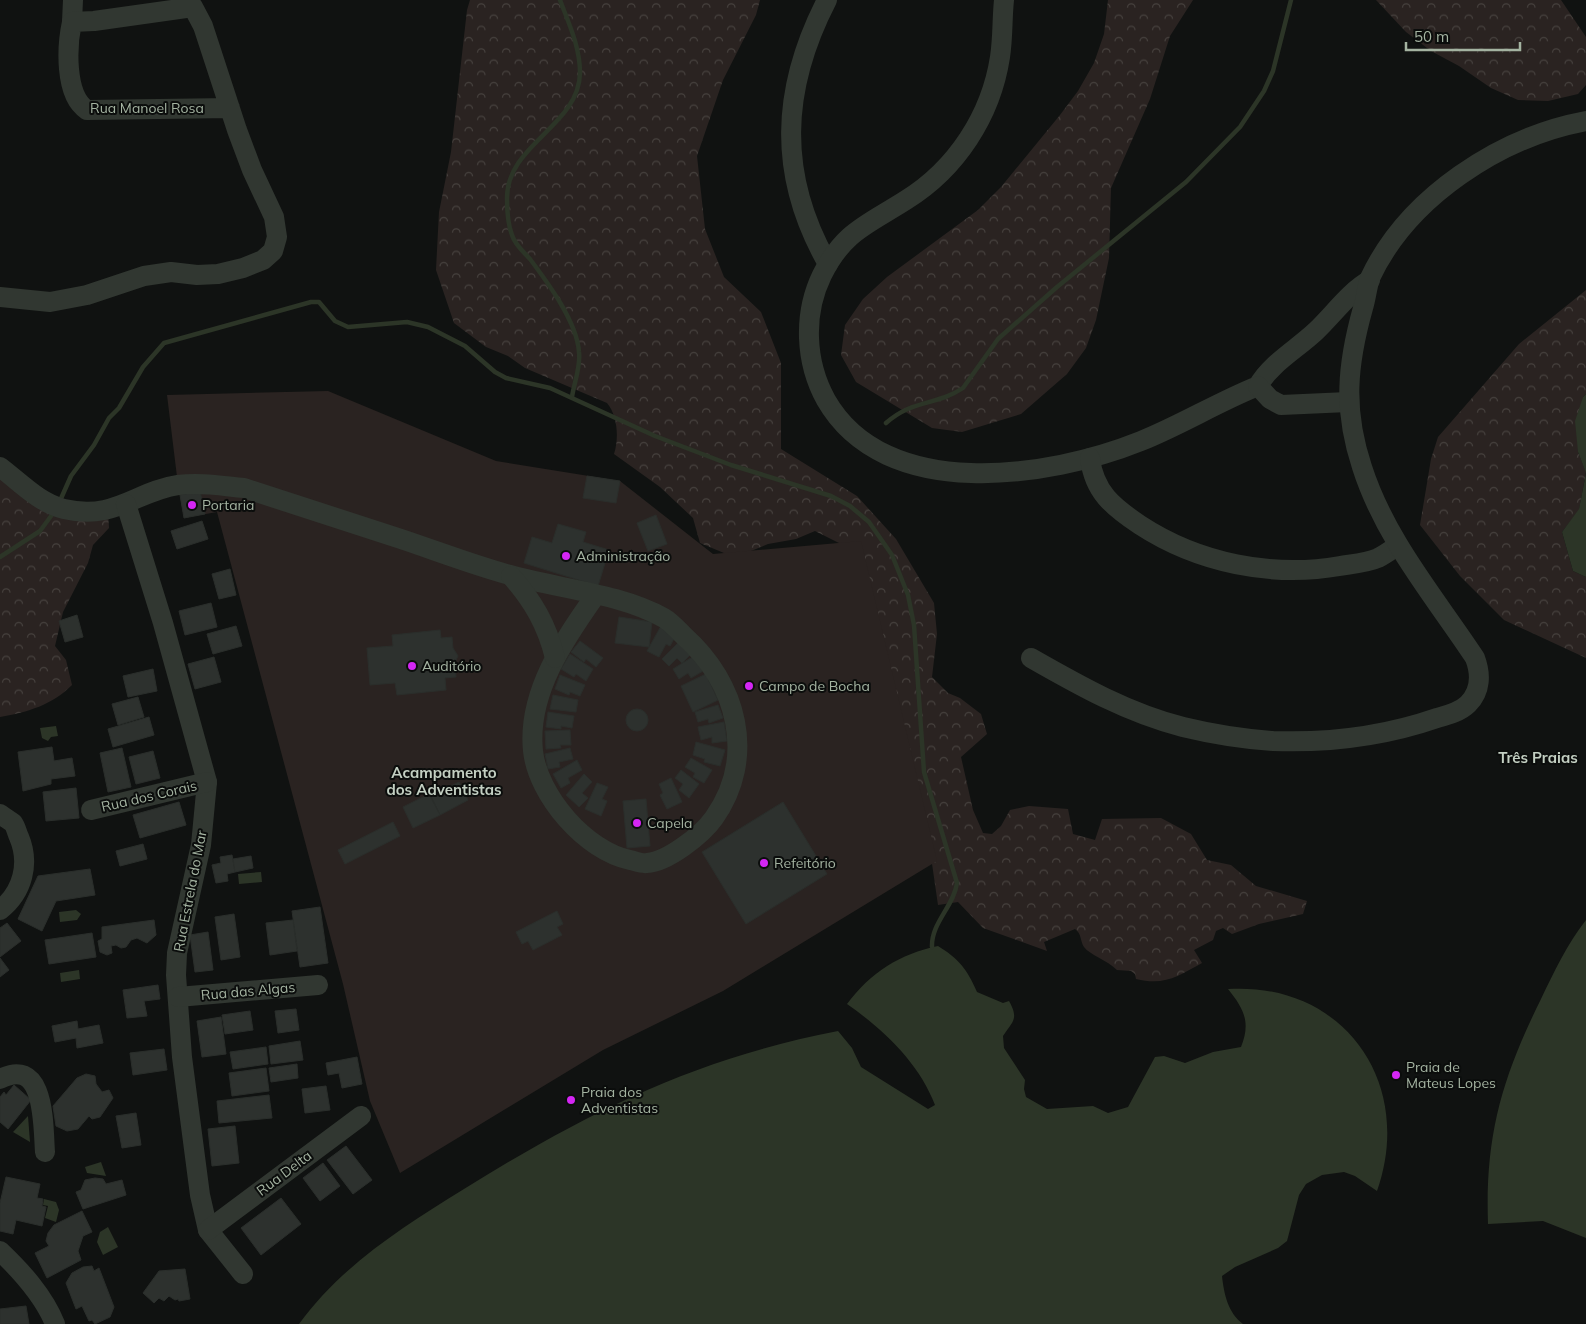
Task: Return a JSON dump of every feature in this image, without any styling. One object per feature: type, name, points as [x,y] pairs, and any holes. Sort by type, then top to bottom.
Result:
[{"type":"street","name":"Rua Manoel Rosa","points":[[73,0],[68,45],[72,87],[79,105],[87,110],[230,108]]},
{"type":"street","points":[[827,0],[811,31],[798,72],[791,145],[798,196],[828,264]]},
{"type":"street","points":[[1004,0],[1002,38],[996,76],[984,113],[967,142],[951,163],[921,190],[874,217],[852,233],[828,264],[815,294],[809,328],[812,362],[823,394],[831,408],[846,427],[864,443],[878,452],[909,465],[953,471],[1009,471],[1045,467],[1090,458],[1143,440],[1258,386],[1264,374],[1316,332],[1359,286],[1370,280]]},
{"type":"street","points":[[0,296],[50,302],[87,295],[144,276],[170,272],[197,275],[218,274],[243,268],[262,260],[273,251],[277,237],[274,217],[252,170],[203,26],[193,7],[94,21],[72,22]]},
{"type":"street","points":[[1031,658],[1094,693],[1122,706],[1159,720],[1242,738],[1303,741],[1363,736],[1423,723],[1452,714],[1468,704],[1477,689],[1479,674],[1475,658],[1397,546],[1383,521],[1362,467],[1348,402],[1354,345],[1370,280],[1383,257],[1409,222],[1454,180],[1498,151],[1548,130],[1586,121]]},
{"type":"street","points":[[1258,386],[1270,399],[1281,405],[1348,402]]},
{"type":"street","points":[[1090,458],[1099,488],[1115,508],[1166,540],[1208,557],[1253,567],[1303,570],[1328,568],[1377,558],[1397,546]]},
{"type":"street","points":[[0,467],[41,499],[63,509],[87,512],[108,510],[178,485],[212,484],[244,488],[511,576],[634,605],[666,619],[694,645],[715,670],[729,698],[737,729],[738,758],[726,797],[714,818],[696,838],[674,852],[647,863],[620,858],[591,842],[564,817],[545,785],[533,752],[534,721],[554,658],[595,596]]},
{"type":"street","name":"Rua Estrela do Mar","points":[[126,504],[163,623],[207,782],[201,845],[176,953],[183,1067],[200,1195],[208,1230],[244,1274]]},
{"type":"street","points":[[511,576],[526,593],[539,613],[549,635],[554,658]]},
{"type":"street","name":"Rua dos Corais","points":[[91,810],[207,782]]},
{"type":"street","points":[[0,814],[14,824],[25,852],[26,864],[16,892],[8,904],[0,910]]},
{"type":"street","name":"Rua das Algas","points":[[178,997],[318,985]]},
{"type":"street","points":[[0,1079],[8,1075],[21,1076],[34,1084],[42,1101],[45,1152]]},
{"type":"street","name":"Rua Delta","points":[[208,1230],[361,1116]]},
{"type":"street","points":[[0,1251],[18,1267],[44,1302],[55,1324]]},
{"type":"green space","points":[[470,0],[760,0],[756,15],[723,80],[697,156],[705,229],[724,277],[761,312],[781,363],[781,449],[857,496],[896,539],[934,603],[937,634],[932,677],[948,693],[960,698],[981,714],[987,734],[961,757],[973,810],[983,833],[992,834],[1001,826],[1010,810],[1029,806],[1068,809],[1073,834],[1095,840],[1102,819],[1161,818],[1191,834],[1207,860],[1231,865],[1256,886],[1307,901],[1303,914],[1259,924],[1232,934],[1223,928],[1216,931],[1213,940],[1194,950],[1202,963],[1171,978],[1146,981],[1136,979],[1135,974],[1131,971],[1117,970],[1087,950],[1075,929],[1044,942],[1047,951],[983,928],[958,902],[938,905],[927,829],[847,547],[815,531],[796,539],[768,544],[741,555],[724,553],[700,543],[693,518],[660,487],[614,454],[617,442],[616,428],[611,408],[607,403],[525,368],[508,356],[486,347],[454,323],[436,270],[439,212],[451,152],[467,10]]},
{"type":"green space","points":[[1108,0],[1193,0],[1170,36],[1150,99],[1111,188],[1109,258],[1096,320],[1086,348],[1067,374],[1021,414],[962,432],[932,428],[856,382],[841,355],[845,325],[863,299],[887,277],[978,210],[1001,187],[1060,115],[1078,91],[1094,63],[1104,34]]},
{"type":"green space","points":[[1376,0],[1561,0],[1586,37],[1586,85],[1578,94],[1548,101],[1518,100],[1491,88],[1459,66],[1431,51],[1406,32]]},
{"type":"green space","points":[[1586,290],[1586,394],[1583,397],[1578,452],[1586,472],[1579,510],[1562,532],[1573,571],[1586,577],[1586,658],[1504,620],[1460,576],[1420,525],[1431,459],[1438,437],[1519,344]]},
{"type":"green space","points":[[328,391],[496,461],[620,481],[713,554],[861,541],[937,861],[723,991],[603,1050],[400,1173],[370,1101],[343,984],[217,512],[184,518],[167,395]]},
{"type":"green space","points":[[0,472],[33,497],[108,512],[109,528],[93,545],[88,563],[63,612],[55,646],[66,660],[72,685],[56,698],[39,707],[0,717]]},
{"type":"shaded area","points":[[1586,394],[1586,473],[1578,452],[1575,421],[1583,397]]},
{"type":"shaded area","points":[[1586,473],[1586,577],[1573,571],[1562,532],[1579,509]]},
{"type":"shaded area","points":[[56,726],[58,736],[51,737],[48,741],[42,738],[40,728]]},
{"type":"shaded area","points":[[261,872],[262,882],[239,884],[238,874]]},
{"type":"shaded area","points":[[76,910],[81,914],[77,920],[60,922],[59,912]]},
{"type":"shaded area","points":[[1586,920],[1586,1238],[1543,1221],[1488,1224],[1488,1192],[1493,1135],[1506,1081],[1527,1028],[1551,979],[1567,948]]},
{"type":"shaded area","points":[[938,946],[952,955],[962,965],[977,992],[1003,1003],[1009,1001],[1014,1012],[1014,1020],[1003,1036],[1004,1048],[1025,1080],[1024,1089],[1026,1097],[1047,1109],[1093,1106],[1108,1113],[1128,1107],[1155,1057],[1164,1056],[1185,1063],[1213,1052],[1241,1047],[1246,1023],[1242,1010],[1228,989],[1269,991],[1306,1002],[1336,1021],[1360,1047],[1377,1078],[1386,1113],[1386,1151],[1377,1191],[1355,1176],[1344,1172],[1322,1175],[1306,1184],[1299,1195],[1287,1241],[1278,1248],[1235,1267],[1222,1276],[1230,1309],[1243,1324],[299,1324],[316,1303],[354,1265],[375,1248],[464,1189],[554,1136],[644,1092],[689,1073],[736,1057],[838,1031],[852,1048],[861,1067],[928,1109],[935,1105],[920,1075],[899,1048],[847,1004],[866,983],[887,966],[911,954]]},
{"type":"shaded area","points":[[79,970],[80,979],[61,982],[60,973]]},
{"type":"shaded area","points":[[28,1116],[30,1142],[13,1132]]},
{"type":"shaded area","points":[[101,1162],[106,1176],[87,1173],[85,1167]]},
{"type":"shaded area","points":[[44,1199],[56,1202],[59,1210],[56,1222],[45,1218],[48,1206],[43,1205]]},
{"type":"shaded area","points":[[108,1227],[118,1247],[103,1255],[97,1242],[100,1232]]},
{"type":"building","points":[[587,476],[620,481],[616,503],[583,498]]},
{"type":"building","name":"Portaria","points":[[200,491],[205,514],[184,518],[180,495]]},
{"type":"building","points":[[656,515],[667,544],[648,551],[637,523]]},
{"type":"building","points":[[202,521],[208,539],[177,549],[171,531]]},
{"type":"building","name":"Administração","points":[[558,524],[586,532],[583,542],[609,550],[598,586],[524,563],[532,537],[552,543]]},
{"type":"building","points":[[230,569],[236,595],[219,599],[212,574]]},
{"type":"building","points":[[211,603],[217,627],[185,635],[179,611]]},
{"type":"building","points":[[77,615],[83,637],[65,642],[59,621]]},
{"type":"building","points":[[619,617],[652,622],[649,647],[615,643]]},
{"type":"building","points":[[236,626],[242,646],[213,654],[207,634]]},
{"type":"building","points":[[661,626],[676,635],[670,646],[666,644],[659,657],[647,651]]},
{"type":"building","name":"Auditório","points":[[440,630],[441,638],[452,637],[453,648],[458,656],[455,662],[456,677],[445,678],[446,690],[397,695],[395,683],[370,685],[367,648],[393,646],[392,635]]},
{"type":"building","points":[[580,641],[603,658],[596,667],[586,659],[584,662],[571,652]]},
{"type":"building","points":[[680,641],[692,653],[682,663],[677,658],[669,666],[662,659]]},
{"type":"building","points":[[570,654],[593,669],[586,681],[576,674],[574,677],[561,669]]},
{"type":"building","points":[[694,656],[703,671],[691,678],[688,673],[679,679],[673,669]]},
{"type":"building","points":[[214,657],[221,682],[195,689],[188,664]]},
{"type":"building","points":[[153,669],[157,691],[128,697],[123,676]]},
{"type":"building","points":[[706,674],[718,700],[693,712],[681,686]]},
{"type":"building","points":[[560,675],[585,685],[580,696],[570,692],[569,695],[555,689]]},
{"type":"building","points":[[553,695],[578,700],[576,712],[550,709]]},
{"type":"building","points":[[138,697],[144,717],[118,725],[112,704]]},
{"type":"building","points":[[718,705],[723,718],[709,723],[708,719],[698,722],[695,712]]},
{"type":"building","points":[[637,709],[645,712],[648,720],[645,728],[637,731],[629,728],[626,720],[629,712]]},
{"type":"building","points":[[548,712],[574,716],[572,728],[561,726],[561,729],[546,727]]},
{"type":"building","points":[[149,717],[154,735],[113,747],[108,729]]},
{"type":"building","points":[[724,722],[727,741],[712,743],[712,737],[701,740],[698,727]]},
{"type":"building","points":[[570,730],[571,745],[560,745],[561,748],[546,749],[545,731]]},
{"type":"building","points":[[696,742],[725,750],[720,766],[704,762],[705,759],[693,755]]},
{"type":"building","points":[[52,747],[54,761],[72,758],[75,776],[51,779],[51,784],[23,791],[18,752]]},
{"type":"building","points":[[122,748],[131,787],[108,792],[100,753]]},
{"type":"building","points":[[570,748],[573,759],[559,762],[560,767],[548,769],[545,754]]},
{"type":"building","points":[[153,751],[160,778],[136,784],[129,757]]},
{"type":"building","points":[[691,758],[712,770],[704,783],[693,777],[695,773],[685,767]]},
{"type":"building","points":[[577,760],[582,770],[568,778],[570,783],[561,788],[553,774]]},
{"type":"building","points":[[681,770],[699,784],[689,798],[679,790],[683,784],[675,778]]},
{"type":"building","points":[[584,774],[592,782],[582,793],[588,798],[579,807],[566,795]]},
{"type":"building","points":[[671,778],[682,802],[667,809],[660,795],[663,793],[659,784]]},
{"type":"building","points":[[459,782],[468,800],[440,815],[431,796]]},
{"type":"building","points":[[597,783],[608,787],[602,799],[607,801],[601,816],[585,809]]},
{"type":"building","points":[[76,788],[79,818],[46,821],[43,792]]},
{"type":"building","points":[[429,794],[440,815],[413,828],[403,807]]},
{"type":"building","name":"Capela","points":[[646,799],[650,846],[627,848],[623,801]]},
{"type":"building","points":[[179,802],[186,825],[140,838],[133,815]]},
{"type":"building","name":"Refeitório","points":[[783,802],[827,874],[746,924],[702,852]]},
{"type":"building","points":[[393,822],[400,836],[345,864],[338,850]]},
{"type":"building","points":[[143,844],[147,859],[120,866],[116,851]]},
{"type":"building","points":[[232,855],[235,872],[227,874],[228,881],[216,883],[212,865],[221,863],[220,857]]},
{"type":"building","points":[[251,856],[253,868],[235,872],[233,859]]},
{"type":"building","points":[[90,869],[95,895],[56,901],[42,931],[18,919],[38,876]]},
{"type":"building","points":[[320,907],[328,963],[300,967],[292,911]]},
{"type":"building","points":[[557,911],[563,924],[557,927],[562,935],[533,950],[528,941],[522,944],[516,932]]},
{"type":"building","points":[[234,914],[240,957],[221,960],[215,917]]},
{"type":"building","points":[[154,920],[156,935],[147,943],[137,938],[131,940],[126,947],[111,946],[112,953],[107,955],[100,952],[98,941],[102,939],[102,927]]},
{"type":"building","points":[[293,920],[297,951],[270,955],[266,923]]},
{"type":"building","points":[[7,923],[21,941],[0,957],[0,928]]},
{"type":"building","points":[[208,932],[213,970],[195,972],[190,935]]},
{"type":"building","points":[[92,933],[96,957],[49,964],[45,940]]},
{"type":"building","points":[[0,958],[9,970],[0,977]]},
{"type":"building","points":[[158,985],[160,999],[144,1001],[147,1016],[127,1018],[123,990]]},
{"type":"building","points":[[296,1009],[299,1030],[278,1033],[275,1011]]},
{"type":"building","points":[[250,1011],[253,1030],[225,1034],[222,1015]]},
{"type":"building","points":[[221,1017],[226,1054],[202,1057],[197,1021]]},
{"type":"building","points":[[77,1021],[78,1029],[99,1025],[103,1043],[77,1048],[76,1038],[55,1042],[52,1026]]},
{"type":"building","points":[[300,1041],[303,1060],[271,1064],[269,1046]]},
{"type":"building","points":[[266,1047],[268,1064],[233,1069],[230,1052]]},
{"type":"building","points":[[164,1049],[167,1070],[133,1075],[130,1053]]},
{"type":"building","points":[[357,1057],[362,1084],[342,1088],[339,1073],[328,1075],[326,1063]]},
{"type":"building","points":[[297,1064],[298,1078],[271,1082],[269,1068]]},
{"type":"building","points":[[266,1068],[269,1091],[232,1096],[229,1073]]},
{"type":"building","points":[[86,1074],[95,1076],[96,1084],[102,1092],[109,1090],[113,1098],[100,1117],[92,1119],[89,1116],[78,1129],[67,1131],[56,1126],[53,1106],[77,1078]]},
{"type":"building","points":[[14,1085],[31,1100],[8,1129],[0,1122],[0,1097],[4,1092],[6,1095]]},
{"type":"building","points":[[326,1086],[330,1110],[305,1113],[302,1089]]},
{"type":"building","points":[[269,1095],[272,1118],[219,1123],[217,1101]]},
{"type":"building","points":[[136,1113],[141,1145],[122,1148],[116,1116]]},
{"type":"building","points":[[235,1126],[239,1163],[212,1166],[208,1129]]},
{"type":"building","points":[[346,1146],[372,1180],[353,1194],[327,1160]]},
{"type":"building","points":[[323,1163],[340,1186],[320,1201],[303,1178]]},
{"type":"building","points":[[6,1177],[40,1184],[37,1198],[43,1199],[42,1206],[46,1207],[42,1226],[16,1220],[13,1234],[0,1231],[0,1203]]},
{"type":"building","points":[[103,1179],[106,1184],[122,1180],[126,1195],[83,1209],[76,1192],[81,1190],[85,1180]]},
{"type":"building","points":[[281,1198],[301,1224],[261,1255],[241,1228]]},
{"type":"building","points":[[82,1211],[92,1232],[83,1236],[78,1251],[81,1260],[47,1278],[35,1253],[49,1246],[46,1241],[48,1233],[54,1225]]},
{"type":"building","points":[[92,1266],[94,1271],[99,1268],[114,1307],[110,1317],[95,1324],[92,1320],[89,1321],[82,1306],[76,1309],[66,1283],[72,1273],[83,1267]]},
{"type":"building","points":[[185,1269],[190,1299],[179,1301],[169,1296],[164,1301],[159,1298],[154,1303],[143,1293],[159,1271]]},
{"type":"building","points":[[26,1306],[29,1324],[0,1324],[0,1309]]},
{"type":"waterway","points":[[560,0],[580,63],[577,91],[568,107],[556,122],[518,163],[510,179],[507,202],[513,239],[553,291],[573,328],[579,357],[572,397]]},
{"type":"waterway","points":[[886,423],[906,410],[943,398],[963,388],[998,339],[1057,287],[1186,182],[1240,127],[1264,91],[1273,71],[1291,0]]},
{"type":"waterway","points":[[59,503],[71,476],[94,445],[109,418],[119,408],[143,367],[164,343],[311,302],[319,302],[335,321],[348,327],[407,322],[428,327],[465,346],[495,372],[506,378],[550,388],[655,436],[731,465],[831,496],[850,506],[869,522],[892,555],[908,595],[914,625],[924,772],[957,883],[952,899],[935,930],[932,947]]},
{"type":"waterway","points":[[0,557],[40,531],[54,512]]},
{"type":"place","name":"Portaria","points":[[192,505]]},
{"type":"place","name":"Administração","points":[[566,556]]},
{"type":"place","name":"Auditório","points":[[412,666]]},
{"type":"place","name":"Campo de Bocha","points":[[749,686]]},
{"type":"place","name":"Capela","points":[[637,823]]},
{"type":"place","name":"Refeitório","points":[[764,863]]},
{"type":"place","name":"Praia de Mateus Lopes","points":[[1396,1075]]},
{"type":"place","name":"Praia dos Adventistas","points":[[571,1100]]},
{"type":"district","name":"Três Praias","points":[[1538,758]]},
{"type":"district","name":"Acampamento dos Adventistas","points":[[444,782]]}]
